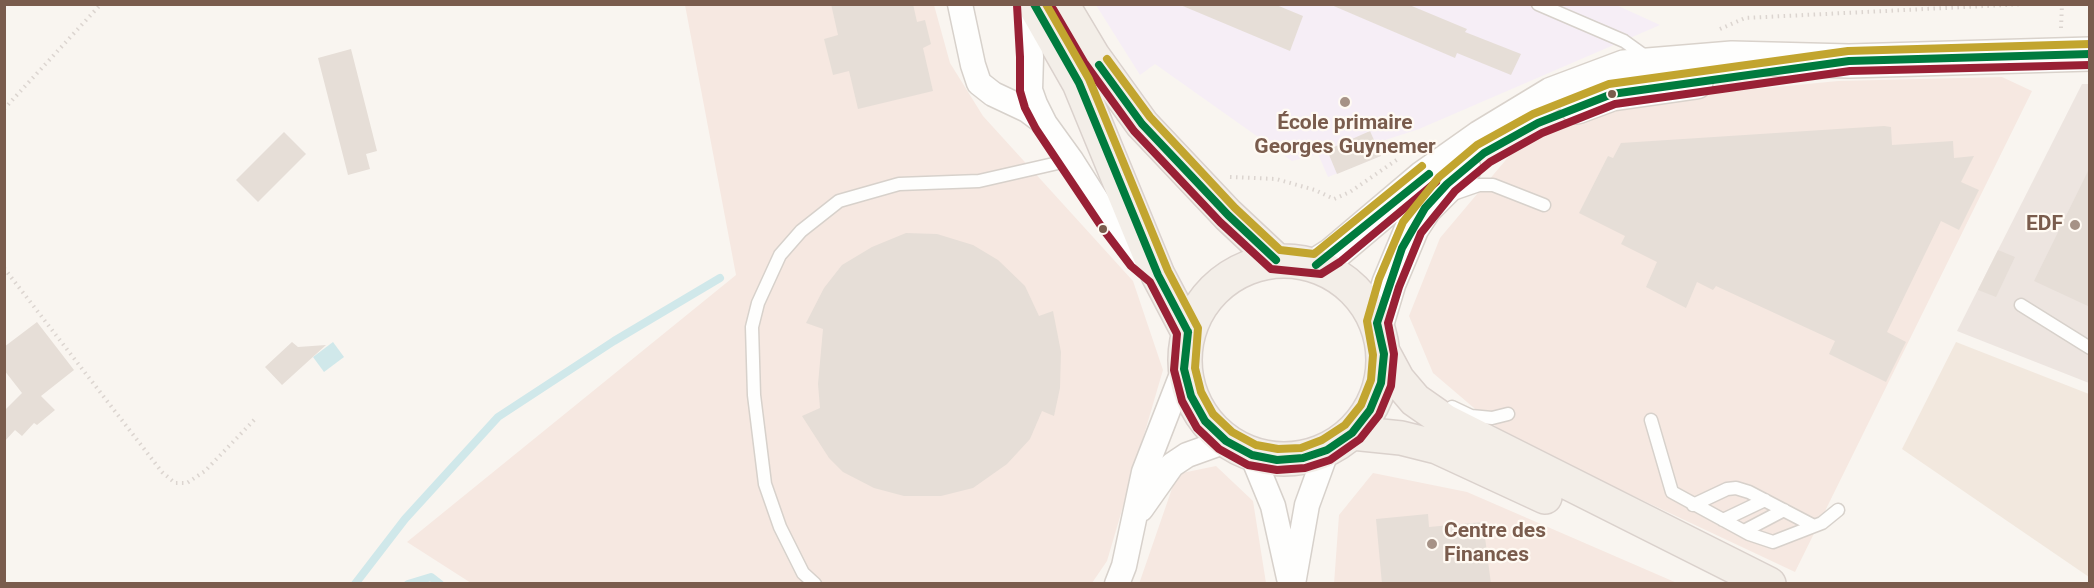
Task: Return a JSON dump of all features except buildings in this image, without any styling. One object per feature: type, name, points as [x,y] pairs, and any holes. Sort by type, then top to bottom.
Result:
[{"type":"main road","points":[[1034,4],[1079,83],[1158,275],[1188,332]]},
{"type":"main road","points":[[1062,4],[1093,56],[1142,124],[1228,215],[1276,260]]},
{"type":"main road","points":[[1724,584],[1455,454],[1420,442],[1340,442],[1303,458],[1277,460],[1239,448],[1200,413],[1191,396],[1184,369],[1188,332],[1201,305],[1221,283],[1247,267],[1276,260],[1296,260],[1316,265],[1342,278],[1363,298],[1398,380],[1415,400],[1445,421],[1769,584]]},
{"type":"main road","points":[[1340,442],[1370,410],[1377,392],[1380,339]]},
{"type":"street","points":[[960,4],[976,76],[980,83],[993,94],[1027,110],[1045,123]]},
{"type":"street","points":[[1027,4],[1031,57],[1030,90],[1045,123],[1111,223],[1139,259],[1158,275]]},
{"type":"street","points":[[1380,339],[1402,248],[1425,208],[1447,184],[1484,153],[1538,123],[1655,74],[1732,58],[1849,61],[2090,54]]},
{"type":"street","points":[[1316,265],[1333,254],[1423,178],[1481,137],[1552,94],[1624,67],[1655,74]]},
{"type":"street","points":[[993,94],[1017,90],[1030,76]]},
{"type":"street","points":[[1117,584],[1135,518],[1144,472],[1184,369]]},
{"type":"street","points":[[1292,584],[1307,505],[1340,442]]},
{"type":"street","points":[[1135,518],[1172,465],[1187,455],[1239,448],[1273,506],[1292,584]]},
{"type":"lane","points":[[1538,4],[1624,41],[1655,74]]},
{"type":"lane","points":[[815,584],[803,573],[780,527],[765,484],[754,395],[752,327],[758,303],[780,255],[801,231],[839,201],[899,184],[979,181],[1071,160]]},
{"type":"lane","points":[[1425,208],[1465,189],[1493,184],[1544,205]]},
{"type":"lane","points":[[2021,305],[2090,348]]},
{"type":"lane","points":[[1380,339],[1416,381]]},
{"type":"lane","points":[[1443,402],[1472,416],[1492,418],[1508,414]]},
{"type":"lane","points":[[1651,420],[1672,492],[1744,531],[1773,542],[1814,526],[1838,510]]},
{"type":"lane","points":[[1693,505],[1727,489],[1736,489],[1765,500],[1814,526]]},
{"type":"lane","points":[[1722,520],[1765,500]]},
{"type":"lane","points":[[1744,531],[1784,510]]},
{"type":"path","points":[[4,109],[101,4]]},
{"type":"path","points":[[1713,32],[1745,18],[2025,4]]},
{"type":"path","points":[[2061,32],[2062,4]]},
{"type":"path","points":[[1222,178],[1243,176],[1276,179],[1315,190],[1334,199],[1350,192],[1407,153]]},
{"type":"path","points":[[4,268],[162,472],[175,483],[187,483],[205,471],[257,417]]},
{"type":"shaded area","name":"École primaire Georges Guynemer","points":[[1614,4],[1660,25],[1419,129],[1376,143],[1381,156],[1328,177],[1318,154],[1292,161],[1155,64],[1140,75],[1096,5]]},
{"type":"shaded area","points":[[685,5],[934,5],[950,63],[983,116],[1133,281],[1163,370],[1107,561],[1092,583],[471,583],[407,542],[736,275]]},
{"type":"shaded area","points":[[2002,77],[2032,91],[1795,572],[1508,437],[1433,373],[1409,316],[1440,238],[1515,149],[1611,103],[1838,81]]},
{"type":"shaded area","points":[[2082,84],[2089,84],[2089,383],[1957,331]]},
{"type":"shaded area","points":[[1956,342],[2089,394],[2089,577],[1902,449]]},
{"type":"shaded area","points":[[1216,466],[1253,501],[1266,583],[1139,584],[1177,474]]},
{"type":"shaded area","points":[[1373,473],[1467,492],[1677,583],[1334,584],[1339,515]]},
{"type":"water","points":[[333,342],[344,357],[324,372],[313,357]]},
{"type":"waterway","points":[[355,584],[405,519],[498,417],[614,341],[720,278]]},
{"type":"waterway","points":[[408,584],[431,577],[440,584]]},
{"type":"transit line","points":[[1034,4],[1079,83],[1158,275],[1188,332]]},
{"type":"transit line","points":[[1046,4],[1089,79],[1168,271],[1198,328],[1195,368],[1201,392],[1213,414],[1232,432],[1256,445],[1278,449],[1301,448],[1322,440],[1345,425],[1361,405],[1371,380],[1373,355],[1367,321],[1379,279],[1403,222],[1439,177],[1477,145],[1533,114],[1609,84],[1848,51],[2090,44]]},
{"type":"transit line","points":[[1017,5],[1020,91],[1025,108],[1036,129],[1103,229],[1131,266],[1150,282],[1177,334],[1174,370],[1182,401],[1197,428],[1219,449],[1248,465],[1277,470],[1305,468],[1330,460],[1360,439],[1379,415],[1391,386],[1394,354],[1388,323],[1399,287],[1421,233],[1455,191],[1490,162],[1542,133],[1615,104],[1850,71],[2090,65]]},
{"type":"transit line","points":[[1053,9],[1084,62],[1134,131],[1220,222],[1271,269],[1321,274],[1340,262],[1436,182]]},
{"type":"transit line","points":[[1188,332],[1184,369],[1191,396],[1205,421],[1226,441],[1252,455],[1277,460],[1303,458],[1327,450],[1352,433],[1370,410],[1381,383],[1384,354],[1377,323],[1402,248],[1425,208],[1447,184],[1484,153],[1538,123],[1612,94],[1849,61],[2090,54]]},
{"type":"transit line","points":[[1107,59],[1150,117],[1235,208],[1280,250],[1314,254],[1422,166]]},
{"type":"transit line","points":[[1099,65],[1142,124],[1228,215],[1276,260]]},
{"type":"transit line","points":[[1316,265],[1429,174]]},
{"type":"place","name":"École primaire Georges Guynemer","points":[[1345,102]]},
{"type":"place","name":"EDF","points":[[2075,225]]},
{"type":"place","name":"Centre des Finances","points":[[1432,544]]}]
